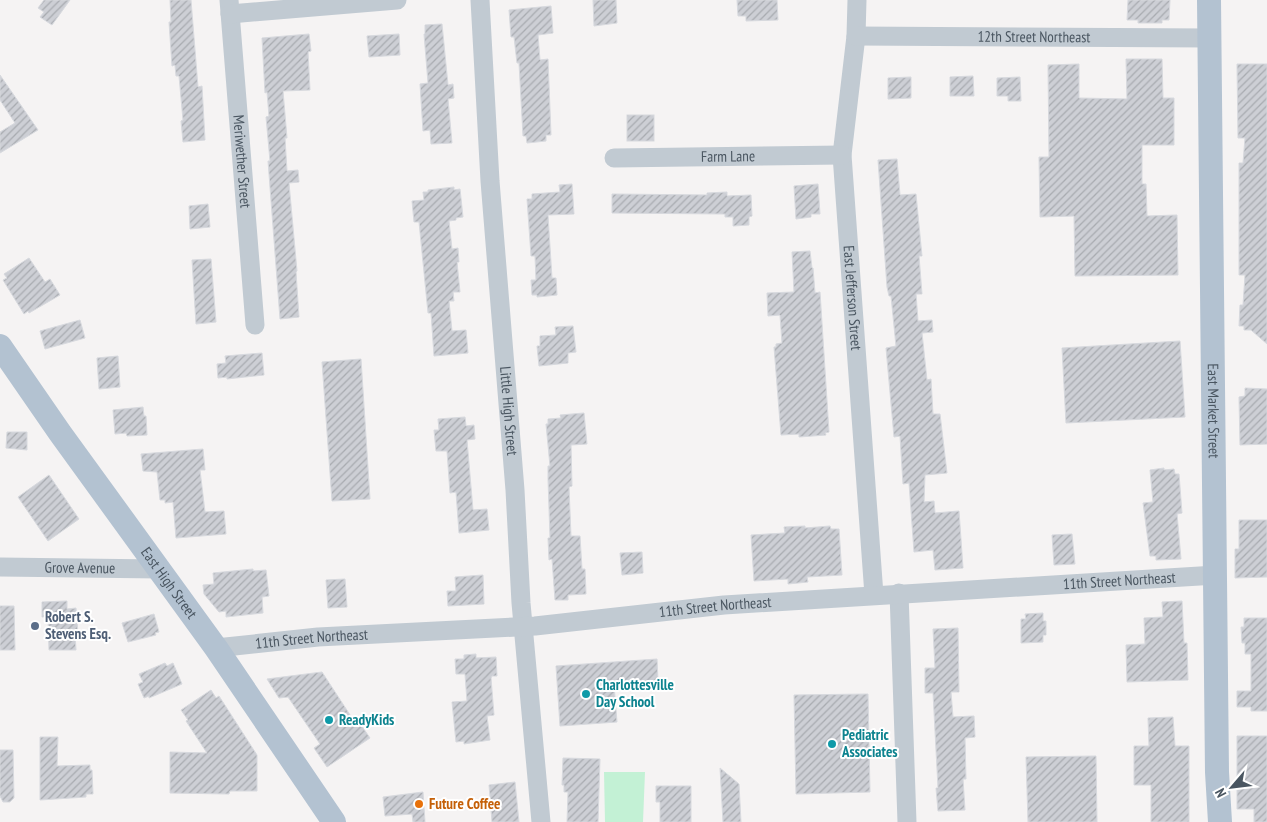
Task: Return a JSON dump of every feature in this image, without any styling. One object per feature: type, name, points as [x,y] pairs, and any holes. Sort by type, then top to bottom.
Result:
[{"type":"main road","name":"East Market Street","points":[[1209,0],[1217,772],[1220,822]]},
{"type":"main road","name":"East High Street","points":[[0,346],[216,648],[334,822]]},
{"type":"street","points":[[229,7],[397,0]]},
{"type":"street","name":"Little High Street","points":[[480,0],[490,181],[523,626],[541,822]]},
{"type":"street","name":"East Jefferson Street","points":[[857,0],[856,36],[842,155],[874,595]]},
{"type":"street","name":"Meriwether Street","points":[[229,7],[255,325]]},
{"type":"street","name":"12th Street Northeast","points":[[856,36],[1210,38]]},
{"type":"street","name":"Farm Lane","points":[[614,158],[842,155]]},
{"type":"street","name":"Grove Avenue","points":[[0,567],[159,570]]},
{"type":"street","name":"11th Street Northeast","points":[[216,648],[310,638],[523,626],[724,605],[1216,575]]},
{"type":"street","points":[[898,594],[906,822]]},
{"type":"green space","points":[[604,772],[645,772],[643,822],[605,822]]},
{"type":"building","points":[[44,0],[70,0],[52,25],[40,17],[44,12],[38,8]]},
{"type":"building","points":[[170,0],[191,0],[198,87],[202,86],[205,140],[183,142],[179,76],[176,76],[175,65],[172,66],[169,22],[171,22]]},
{"type":"building","points":[[593,0],[616,0],[617,23],[594,26]]},
{"type":"building","points":[[737,0],[777,0],[778,20],[746,21],[746,16],[738,16]]},
{"type":"building","points":[[1128,0],[1170,0],[1169,20],[1162,20],[1162,23],[1138,23],[1138,20],[1127,20]]},
{"type":"building","points":[[551,6],[553,33],[538,35],[540,60],[548,59],[551,135],[546,135],[546,141],[527,143],[526,136],[523,136],[519,63],[517,63],[514,37],[511,37],[509,10]]},
{"type":"building","points":[[442,24],[448,85],[453,84],[454,98],[448,99],[452,143],[431,144],[430,130],[423,131],[420,84],[428,83],[424,34],[425,25]]},
{"type":"building","points":[[309,34],[311,51],[308,52],[310,90],[283,91],[287,138],[285,138],[287,171],[298,170],[299,182],[289,183],[299,317],[280,319],[268,161],[270,161],[266,117],[269,116],[267,92],[265,93],[262,38]]},
{"type":"building","points":[[399,34],[400,55],[369,57],[367,36]]},
{"type":"building","points":[[1126,59],[1162,59],[1163,98],[1174,98],[1174,145],[1142,145],[1142,184],[1146,184],[1147,216],[1177,215],[1178,275],[1075,276],[1074,216],[1040,217],[1039,157],[1049,157],[1048,65],[1079,64],[1079,98],[1127,99]]},
{"type":"building","points":[[1237,64],[1267,64],[1267,344],[1251,330],[1244,330],[1244,326],[1239,326],[1240,305],[1243,305],[1245,275],[1239,275],[1239,163],[1243,163],[1245,138],[1238,138]]},
{"type":"building","points":[[0,75],[38,130],[0,153],[0,132],[15,123],[0,100]]},
{"type":"building","points":[[973,76],[974,96],[950,96],[950,77]]},
{"type":"building","points":[[911,77],[911,98],[888,99],[888,78]]},
{"type":"building","points":[[1020,77],[1021,101],[1008,101],[1008,96],[997,96],[997,78]]},
{"type":"building","points":[[627,115],[654,115],[654,141],[627,141]]},
{"type":"building","points":[[897,159],[900,195],[916,194],[922,256],[919,256],[922,294],[916,294],[918,321],[932,320],[933,332],[922,333],[927,380],[931,379],[933,414],[940,414],[947,473],[925,475],[924,502],[934,501],[935,513],[959,511],[963,568],[935,570],[933,550],[914,552],[909,483],[903,484],[900,436],[894,437],[886,348],[896,346],[891,296],[889,296],[887,287],[878,160]]},
{"type":"building","points":[[572,184],[574,214],[548,215],[552,278],[556,278],[557,295],[537,297],[537,295],[532,295],[531,280],[536,280],[535,256],[531,256],[527,199],[532,199],[532,194],[560,192],[559,185]]},
{"type":"building","points":[[818,184],[820,214],[811,214],[811,217],[796,219],[794,186]]},
{"type":"building","points":[[454,187],[454,190],[460,189],[463,217],[449,221],[452,249],[458,248],[459,262],[457,262],[460,292],[453,292],[454,301],[449,301],[452,331],[466,330],[468,353],[434,356],[431,313],[428,313],[419,222],[414,222],[412,201],[424,200],[423,192],[428,192],[428,190]]},
{"type":"building","points":[[727,192],[727,196],[751,195],[752,216],[749,217],[749,225],[733,226],[733,217],[725,217],[725,214],[612,213],[612,194],[707,195],[707,193]]},
{"type":"building","points":[[208,204],[210,227],[190,229],[189,206]]},
{"type":"building","points":[[810,251],[815,293],[820,292],[829,432],[825,433],[826,435],[799,437],[799,434],[781,435],[774,347],[776,347],[776,344],[782,343],[780,315],[768,316],[767,293],[794,292],[792,252]]},
{"type":"building","points":[[29,258],[45,282],[50,279],[60,295],[24,314],[3,280],[7,278],[4,274]]},
{"type":"building","points":[[211,259],[216,322],[196,324],[192,260]]},
{"type":"building","points":[[80,320],[85,338],[45,349],[40,331]]},
{"type":"building","points":[[573,326],[576,352],[568,353],[568,363],[539,366],[537,346],[540,346],[540,336],[556,335],[555,327]]},
{"type":"building","points":[[1180,341],[1185,417],[1066,423],[1062,348]]},
{"type":"building","points":[[262,353],[264,375],[227,379],[227,377],[218,378],[217,364],[226,363],[225,356]]},
{"type":"building","points":[[118,356],[120,387],[99,389],[97,358]]},
{"type":"building","points":[[361,359],[370,499],[332,501],[322,362]]},
{"type":"building","points":[[1245,388],[1267,389],[1267,444],[1240,445],[1239,397],[1245,396]]},
{"type":"building","points":[[143,407],[144,416],[146,416],[147,435],[127,436],[126,433],[115,434],[113,410]]},
{"type":"building","points":[[584,413],[587,444],[571,445],[572,486],[569,487],[571,536],[580,536],[582,569],[585,569],[586,594],[568,595],[568,600],[555,600],[552,559],[549,560],[548,466],[550,466],[546,424],[548,424],[548,419],[561,418],[560,415]]},
{"type":"building","points":[[465,417],[466,426],[474,425],[475,439],[467,440],[473,510],[487,509],[489,530],[459,533],[456,492],[450,493],[447,451],[436,451],[434,430],[439,430],[438,419]]},
{"type":"building","points":[[7,432],[27,432],[27,450],[6,448]]},
{"type":"building","points":[[203,449],[205,470],[200,470],[205,512],[224,511],[226,534],[176,538],[173,502],[165,503],[165,500],[160,500],[157,472],[143,471],[141,454]]},
{"type":"building","points":[[1164,468],[1164,470],[1174,469],[1175,474],[1179,474],[1182,513],[1177,514],[1181,559],[1156,560],[1156,556],[1150,556],[1143,503],[1153,502],[1150,470]]},
{"type":"building","points":[[49,475],[79,519],[48,541],[18,497]]},
{"type":"building","points":[[1239,520],[1267,520],[1267,577],[1235,578],[1235,549],[1239,549]]},
{"type":"building","points":[[805,526],[805,528],[830,526],[831,529],[839,529],[842,575],[807,577],[808,582],[788,584],[788,579],[754,581],[751,535],[785,533],[784,527]]},
{"type":"building","points":[[1072,534],[1075,564],[1054,565],[1052,535]]},
{"type":"building","points":[[642,552],[643,573],[622,575],[620,553]]},
{"type":"building","points":[[253,569],[253,571],[266,570],[269,596],[262,597],[263,613],[226,617],[226,611],[219,612],[204,594],[203,585],[214,584],[213,573]]},
{"type":"building","points":[[483,575],[484,604],[448,606],[447,591],[456,591],[455,577]]},
{"type":"building","points":[[345,579],[347,607],[328,608],[326,580]]},
{"type":"building","points":[[67,601],[67,609],[76,608],[78,634],[75,634],[76,650],[49,650],[48,617],[42,617],[42,602]]},
{"type":"building","points":[[1182,601],[1184,643],[1187,643],[1188,680],[1127,682],[1126,645],[1145,644],[1144,618],[1163,617],[1162,602]]},
{"type":"building","points":[[0,606],[14,606],[15,650],[0,650]]},
{"type":"building","points":[[1043,613],[1043,621],[1046,621],[1046,635],[1043,635],[1043,642],[1021,643],[1021,619],[1026,619],[1025,614]]},
{"type":"building","points":[[154,614],[159,632],[155,633],[156,635],[128,642],[122,623]]},
{"type":"building","points":[[1244,618],[1267,618],[1267,711],[1251,711],[1251,707],[1237,707],[1237,691],[1251,691],[1251,654],[1245,654],[1245,643],[1242,643],[1241,627],[1244,627]]},
{"type":"building","points":[[958,628],[959,692],[951,692],[953,717],[974,716],[975,737],[965,738],[966,779],[963,779],[965,810],[938,811],[933,693],[925,693],[925,668],[935,668],[933,629]]},
{"type":"building","points":[[476,654],[476,658],[496,657],[497,676],[492,676],[491,678],[494,715],[487,716],[490,740],[464,744],[464,741],[456,742],[452,702],[467,701],[465,674],[456,674],[455,659],[464,659],[464,655]]},
{"type":"building","name":"Charlottesville Day School","points":[[657,659],[658,681],[614,685],[617,722],[560,726],[556,666]]},
{"type":"building","points":[[165,663],[167,666],[173,663],[182,684],[149,698],[149,696],[144,698],[138,684],[143,682],[139,674]]},
{"type":"building","name":"ReadyKids","points":[[322,672],[354,721],[357,719],[370,738],[327,767],[314,748],[320,744],[288,697],[279,698],[267,679]]},
{"type":"building","points":[[211,690],[216,698],[219,696],[257,755],[257,791],[230,791],[229,794],[170,793],[170,752],[207,753],[181,710]]},
{"type":"building","name":"Pediatric Associates","points":[[868,694],[870,792],[796,794],[794,695]]},
{"type":"building","points":[[1173,717],[1175,746],[1189,746],[1189,822],[1151,822],[1151,785],[1134,785],[1134,746],[1149,746],[1148,718]]},
{"type":"building","points":[[1237,736],[1267,736],[1267,822],[1254,822],[1254,809],[1237,809]]},
{"type":"building","points":[[40,737],[58,737],[57,766],[90,765],[93,794],[86,794],[86,797],[40,800]]},
{"type":"building","points":[[0,750],[13,750],[14,798],[10,802],[3,802],[0,796]]},
{"type":"building","points":[[1096,756],[1097,822],[1028,822],[1026,757]]},
{"type":"building","points":[[563,758],[600,759],[598,822],[567,822],[568,792],[564,792],[564,785],[562,785]]},
{"type":"building","points":[[720,768],[739,784],[741,822],[723,822]]},
{"type":"building","points":[[515,782],[519,822],[492,822],[489,785]]},
{"type":"building","points":[[656,786],[691,786],[691,822],[660,822],[660,802],[656,802]]},
{"type":"building","points":[[423,792],[425,822],[413,822],[412,814],[385,816],[383,797]]},
{"type":"place","name":"Robert S. Stevens Esq.","points":[[35,626]]},
{"type":"place","name":"Charlottesville Day School","points":[[586,694]]},
{"type":"place","name":"ReadyKids","points":[[329,720]]},
{"type":"place","name":"Pediatric Associates","points":[[832,744]]},
{"type":"place","name":"Future Coffee","points":[[419,804]]}]
